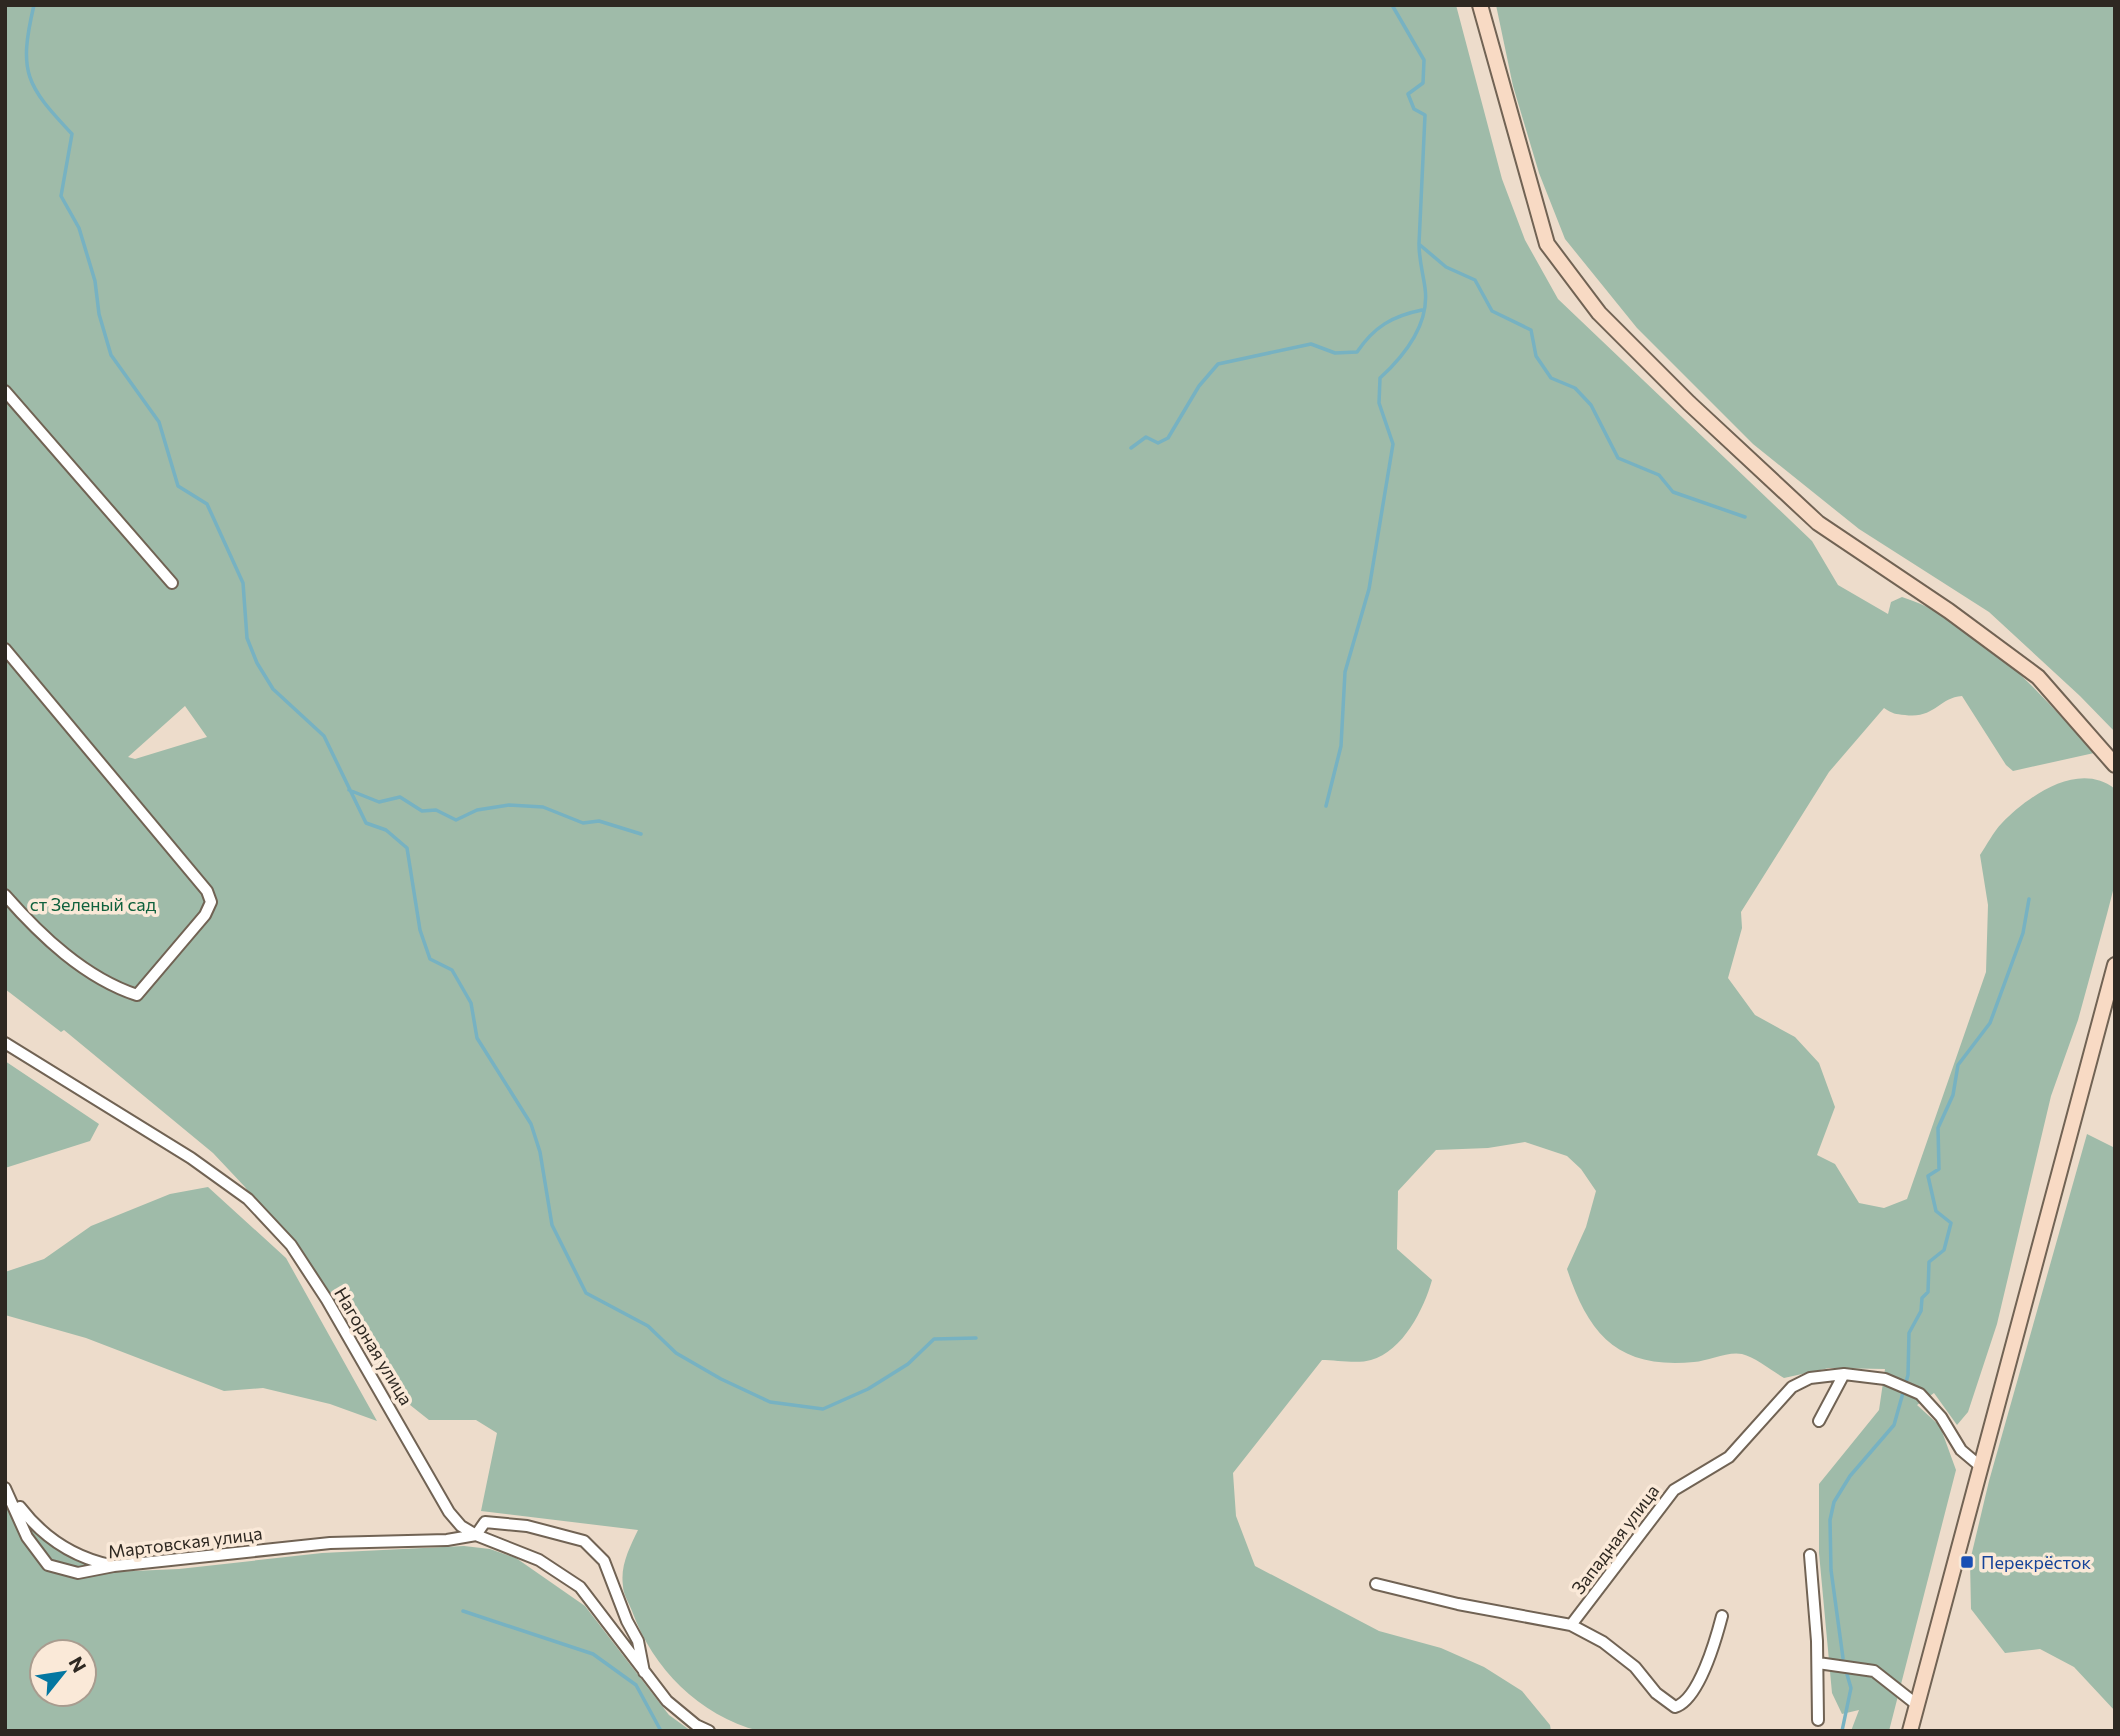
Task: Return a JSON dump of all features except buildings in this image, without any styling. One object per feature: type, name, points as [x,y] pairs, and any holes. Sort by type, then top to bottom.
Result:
[{"type":"street","points":[[1480,5],[1547,244],[1599,313],[1689,403],[1818,523],[1949,611],[2038,677],[2115,765]]},
{"type":"street","points":[[5,391],[172,583]]},
{"type":"street","points":[[5,649],[207,891],[211,902],[205,915],[137,995],[111,986],[38,932],[5,895]]},
{"type":"street","points":[[1910,1731],[2115,965]]},
{"type":"street","name":"Нагорная улица","points":[[5,1043],[191,1158],[248,1199],[291,1245],[386,1399],[431,1484],[461,1526],[476,1535]]},
{"type":"street","points":[[1819,1421],[1844,1374]]},
{"type":"street","name":"Западная улица","points":[[1571,1625],[1674,1490],[1729,1457],[1792,1387],[1810,1378],[1844,1374],[1885,1379],[1920,1394],[1941,1417],[1961,1450],[1980,1466]]},
{"type":"street","points":[[8,1492],[33,1524],[66,1550],[114,1566]]},
{"type":"street","name":"Мартовская улица","points":[[8,1492],[27,1537],[48,1564],[78,1573],[114,1566],[330,1543],[415,1541],[476,1535]]},
{"type":"street","points":[[644,1672],[638,1641],[626,1621],[604,1561],[584,1541],[527,1526],[485,1522],[476,1535],[539,1560],[580,1587],[644,1672],[667,1701],[696,1725],[709,1731]]},
{"type":"street","points":[[1810,1555],[1818,1663],[1818,1720]]},
{"type":"street","points":[[1376,1584],[1458,1605],[1571,1625],[1603,1642],[1635,1667],[1657,1693],[1675,1707],[1684,1703],[1698,1680],[1712,1651],[1722,1616]]},
{"type":"street","points":[[1818,1663],[1874,1671],[1890,1680],[1916,1704]]},
{"type":"green space","name":"ст Зеленый сад","points":[[5,5],[1456,5],[1502,179],[1525,240],[1558,299],[1812,541],[1838,585],[1888,614],[1891,602],[1902,597],[1957,623],[2007,662],[2094,753],[2013,771],[2006,765],[1962,696],[1947,700],[1923,714],[1896,714],[1884,708],[1829,772],[1741,912],[1742,928],[1728,978],[1755,1015],[1795,1037],[1819,1063],[1835,1107],[1817,1155],[1835,1164],[1859,1203],[1884,1208],[1907,1199],[1986,972],[1988,905],[1980,855],[2002,823],[2026,802],[2055,785],[2086,778],[2101,781],[2115,789],[2115,883],[2078,1020],[2051,1096],[1997,1324],[1968,1412],[1957,1425],[1934,1393],[1917,1405],[1940,1426],[1956,1470],[1889,1731],[1851,1731],[1859,1710],[1842,1714],[1832,1693],[1819,1553],[1819,1484],[1879,1410],[1885,1369],[1829,1368],[1784,1378],[1742,1354],[1694,1362],[1668,1363],[1646,1360],[1611,1343],[1597,1330],[1586,1313],[1567,1269],[1586,1227],[1596,1191],[1581,1169],[1567,1156],[1525,1142],[1488,1148],[1436,1150],[1398,1191],[1397,1249],[1432,1280],[1418,1316],[1393,1348],[1382,1355],[1366,1361],[1322,1360],[1233,1473],[1236,1516],[1255,1566],[1379,1631],[1441,1648],[1484,1667],[1522,1691],[1550,1725],[1551,1731],[759,1731],[737,1724],[698,1701],[681,1687],[652,1652],[623,1589],[624,1564],[638,1530],[481,1511],[497,1433],[476,1420],[429,1420],[400,1397],[357,1327],[308,1271],[245,1187],[213,1153],[64,1030],[61,1032],[5,989]],"holes":[[[185,706],[207,737],[135,759],[128,757]]]},
{"type":"green space","points":[[1496,5],[2115,5],[2115,732],[1989,612],[1859,529],[1753,444],[1637,328],[1565,239],[1539,173],[1513,86]]},
{"type":"green space","points":[[5,1061],[99,1124],[90,1141],[5,1168]]},
{"type":"green space","points":[[2087,1134],[2115,1148],[2115,1711],[2074,1667],[2040,1649],[2005,1653],[1971,1609],[1970,1561],[1989,1481]]},
{"type":"green space","points":[[208,1187],[286,1258],[377,1421],[330,1404],[263,1388],[224,1391],[86,1338],[5,1315],[5,1272],[44,1259],[91,1226],[170,1194]]},
{"type":"green space","points":[[5,1502],[38,1560],[79,1578],[110,1572],[179,1569],[322,1553],[464,1546],[490,1549],[516,1558],[585,1606],[669,1715],[691,1731],[5,1731]]},
{"type":"green space","points":[[24,1520],[102,1566],[81,1570],[50,1563],[29,1534]]},
{"type":"waterway","points":[[34,5],[27,47],[30,77],[44,103],[72,134],[61,196],[79,228],[95,281],[99,314],[111,355],[159,422],[178,486],[207,504],[243,583],[247,638],[257,663],[273,689],[324,736],[366,823],[386,830],[407,848],[420,930],[430,959],[452,970],[471,1003],[477,1038],[531,1124],[540,1152],[552,1225],[586,1293],[648,1326],[676,1353],[721,1379],[770,1402],[823,1409],[868,1389],[908,1364],[934,1339],[976,1338]]},
{"type":"waterway","points":[[1326,806],[1341,746],[1345,672],[1369,589],[1393,444],[1379,403],[1380,378],[1398,360],[1413,338],[1423,314],[1425,301],[1419,244],[1425,115],[1414,109],[1408,94],[1423,83],[1424,60],[1392,5]]},
{"type":"waterway","points":[[1420,245],[1446,267],[1475,280],[1492,311],[1531,330],[1536,356],[1551,378],[1575,388],[1591,405],[1618,458],[1659,475],[1673,492],[1745,517]]},
{"type":"waterway","points":[[1131,448],[1146,437],[1158,443],[1168,438],[1199,386],[1218,364],[1311,344],[1335,353],[1357,352],[1377,329],[1402,316],[1422,310]]},
{"type":"waterway","points":[[349,790],[379,802],[400,797],[422,811],[436,810],[456,820],[477,810],[509,805],[543,807],[583,823],[599,821],[641,834]]},
{"type":"waterway","points":[[1843,1658],[1831,1570],[1830,1520],[1834,1502],[1850,1476],[1894,1425],[1908,1375],[1909,1333],[1921,1311],[1922,1298],[1928,1292],[1929,1262],[1944,1250],[1951,1223],[1936,1211],[1928,1176],[1939,1169],[1938,1128],[1953,1095],[1958,1065],[1990,1023],[2023,933],[2029,899]]},
{"type":"waterway","points":[[463,1611],[593,1654],[636,1685],[661,1731]]},
{"type":"waterway","points":[[1842,1731],[1851,1688],[1846,1671]]},
{"type":"place","name":"Перекрёсток","points":[[1967,1562]]}]
